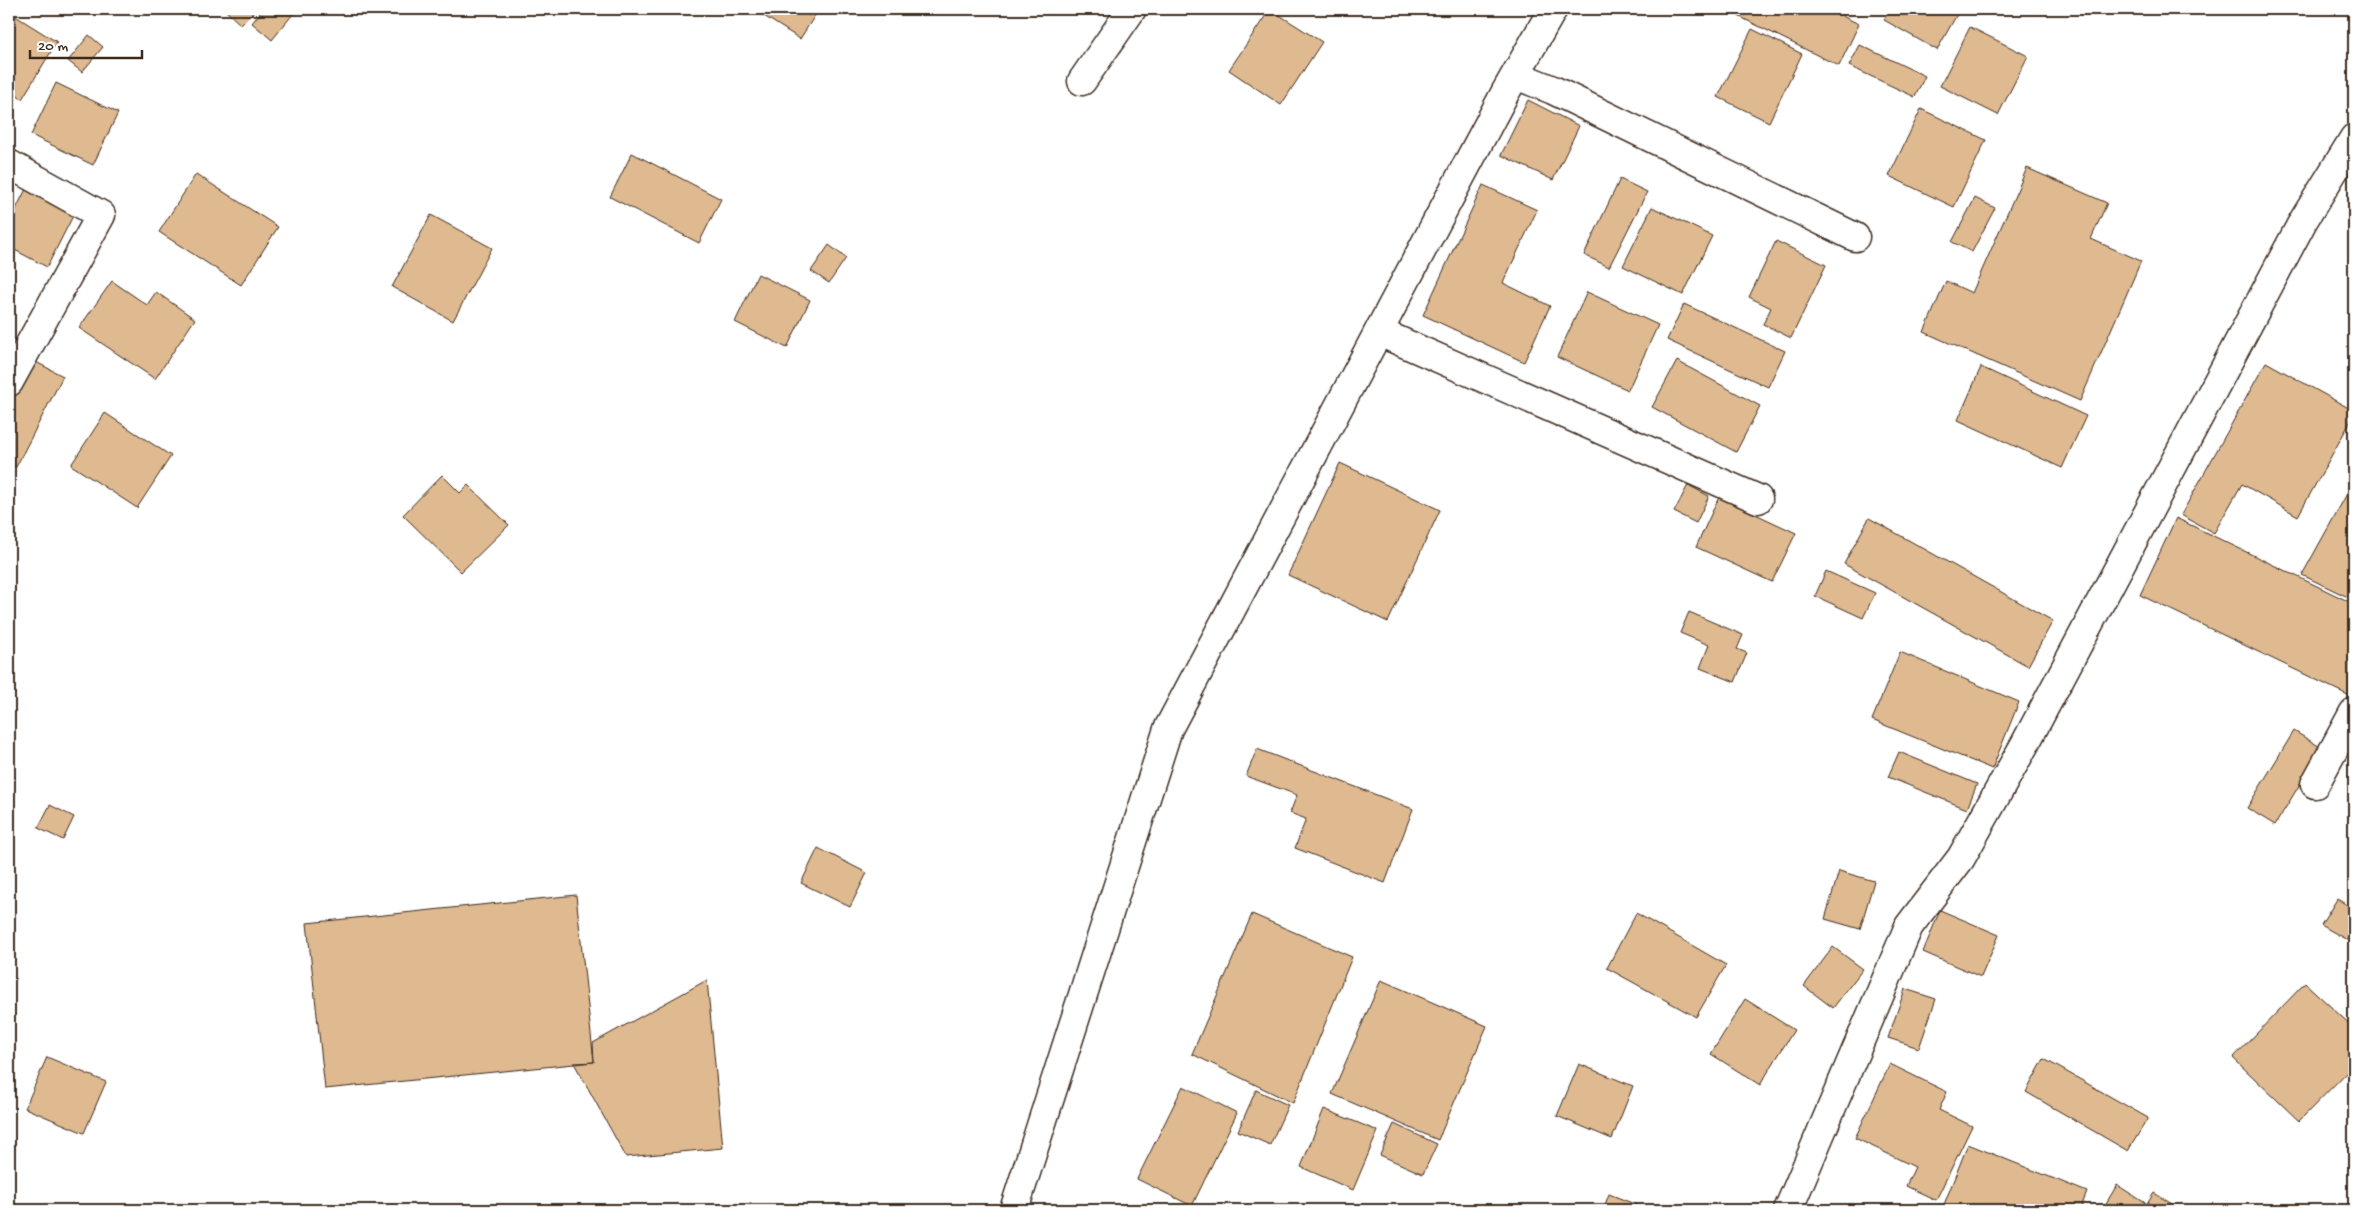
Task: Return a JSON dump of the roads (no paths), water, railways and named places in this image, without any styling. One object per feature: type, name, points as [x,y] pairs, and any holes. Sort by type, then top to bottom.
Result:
[{"type":"street","points":[[1082,81],[1132,9]]},
{"type":"street","points":[[1014,1210],[1168,729],[1378,332],[1553,9]]},
{"type":"street","points":[[1516,75],[1553,90],[1855,237]]},
{"type":"street","points":[[1788,1210],[1909,926],[1961,858],[2012,769],[2304,222],[2354,138]]},
{"type":"street","points":[[9,164],[101,215],[9,382]]},
{"type":"street","points":[[1378,332],[1758,499]]},
{"type":"street","points":[[2315,784],[2354,712]]}]
